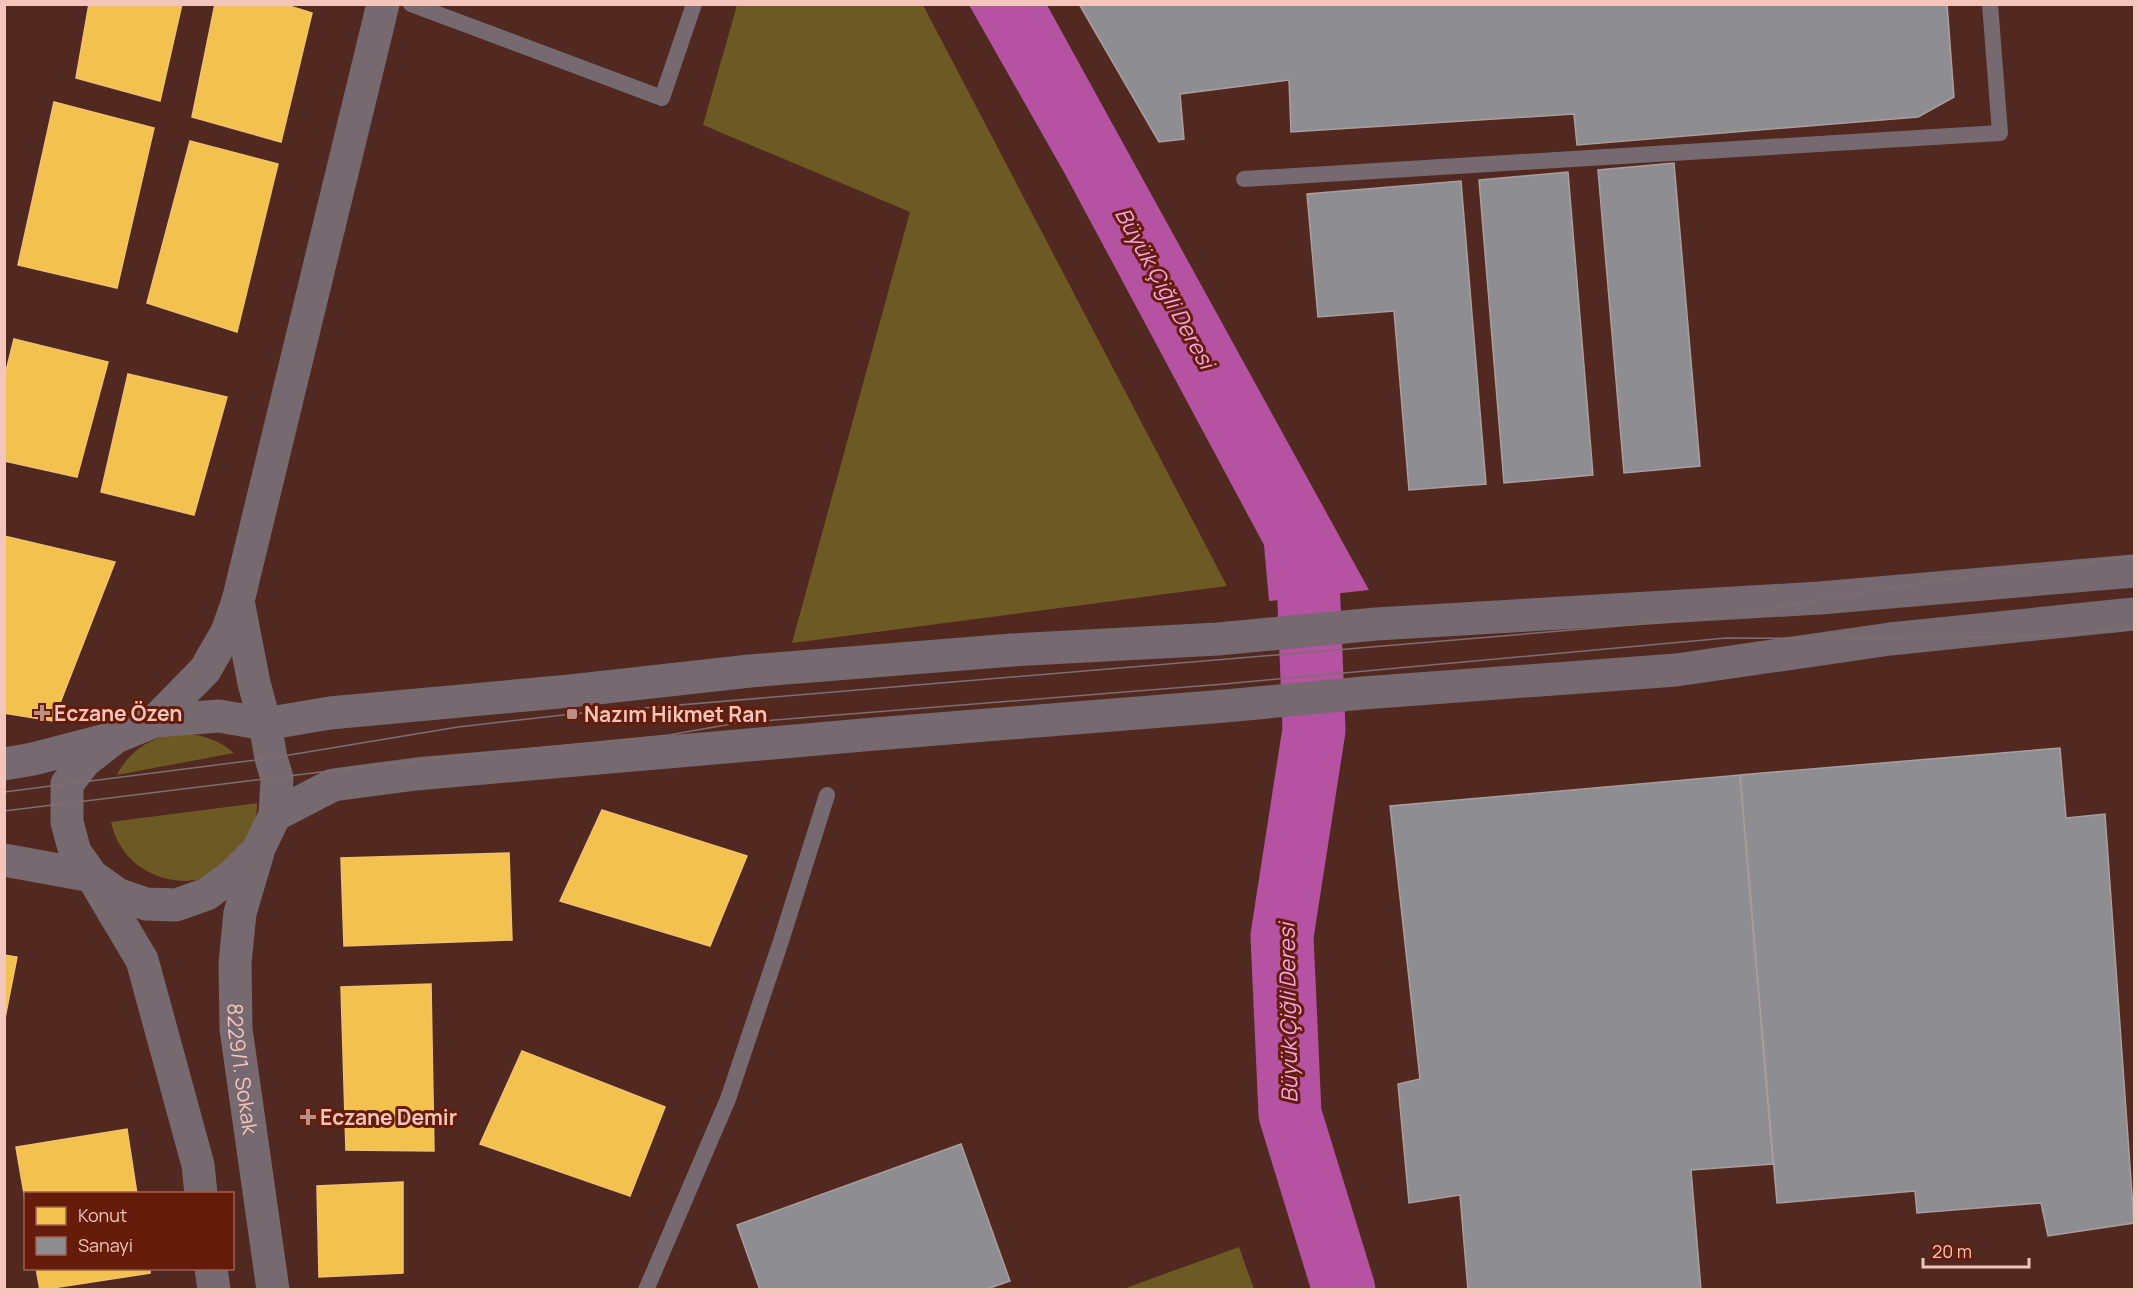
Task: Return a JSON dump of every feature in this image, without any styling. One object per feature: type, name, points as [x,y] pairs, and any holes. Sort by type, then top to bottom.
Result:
[{"type":"street","points":[[156,721],[204,670],[227,632],[238,601],[384,4]]},
{"type":"street","points":[[4,764],[33,759],[116,737],[156,721],[219,716],[266,724],[330,713],[570,691],[750,671],[1012,650],[1218,639],[1376,624],[1820,598],[2134,571]]},
{"type":"street","points":[[4,860],[92,876],[117,894],[146,904],[176,905],[207,894],[233,875],[258,850],[274,815],[277,778],[271,758],[266,724],[254,683],[238,601]]},
{"type":"street","points":[[274,815],[333,786],[416,774],[1363,693],[1676,670],[1890,639],[2134,614]]},
{"type":"street","points":[[116,737],[85,761],[67,784],[67,822],[75,852],[142,960],[198,1165],[201,1192]]},
{"type":"street","name":"8229/1. Sokak","points":[[258,850],[240,913],[235,963],[236,1029],[273,1290]]},
{"type":"street","points":[[211,1270],[214,1290]]},
{"type":"lane","points":[[411,4],[662,98],[694,4]]},
{"type":"lane","points":[[1244,178],[2000,133],[1989,4]]},
{"type":"lane","points":[[646,1290],[728,1099],[827,795]]},
{"type":"shaded area","points":[[737,5],[923,5],[1227,586],[792,643],[910,212],[703,125]]},
{"type":"shaded area","points":[[172,733],[205,737],[220,743],[234,753],[117,775],[133,753]]},
{"type":"shaded area","points":[[257,803],[256,820],[245,842],[216,872],[208,877],[187,881],[161,877],[138,865],[121,847],[111,822]]},
{"type":"shaded area","points":[[1239,1247],[1254,1289],[1123,1289]]},
{"type":"water","points":[[969,5],[1047,5],[1369,590],[1269,601],[1264,545],[1065,174]]},
{"type":"building: Konut","points":[[89,4],[182,4],[160,101],[76,78]]},
{"type":"building: Konut","points":[[215,4],[283,4],[312,13],[281,142],[192,117]]},
{"type":"building: Konut","points":[[54,102],[154,128],[117,288],[18,265]]},
{"type":"building: Konut","points":[[190,141],[278,164],[237,332],[147,303]]},
{"type":"building: Konut","points":[[14,339],[108,362],[77,477],[4,461],[4,379]]},
{"type":"building: Konut","points":[[128,374],[227,397],[194,515],[101,492]]},
{"type":"building: Konut","points":[[4,536],[115,562],[53,721],[4,713]]},
{"type":"building: Konut","points":[[602,810],[747,856],[710,946],[560,901]]},
{"type":"building: Konut","points":[[509,853],[512,940],[344,946],[341,858]]},
{"type":"building: Konut","points":[[4,955],[17,957],[4,1023]]},
{"type":"building: Konut","points":[[431,984],[434,1151],[346,1150],[341,987]]},
{"type":"building: Konut","points":[[522,1051],[665,1107],[630,1196],[480,1144]]},
{"type":"building: Konut","points":[[127,1129],[137,1192],[24,1193],[16,1147]]},
{"type":"building: Konut","points":[[403,1182],[403,1273],[319,1277],[317,1186]]},
{"type":"building: Konut","points":[[36,1270],[150,1270],[150,1273],[40,1290]]},
{"type":"building: Sanayi","points":[[1079,4],[1947,4],[1954,97],[1918,117],[1577,145],[1574,114],[1291,132],[1289,80],[1180,94],[1184,139],[1159,142]]},
{"type":"building: Sanayi","points":[[1674,163],[1700,466],[1624,473],[1598,170]]},
{"type":"building: Sanayi","points":[[1568,172],[1593,475],[1504,483],[1479,180]]},
{"type":"building: Sanayi","points":[[1461,181],[1486,484],[1409,490],[1394,311],[1318,317],[1307,194]]},
{"type":"building: Sanayi","points":[[2060,748],[2066,818],[2105,814],[2134,1223],[2048,1236],[2041,1203],[1917,1213],[1915,1191],[1777,1203],[1740,775]]},
{"type":"building: Sanayi","points":[[1740,775],[1773,1164],[1691,1170],[1701,1290],[1468,1290],[1460,1195],[1409,1203],[1398,1084],[1420,1079],[1390,806]]},
{"type":"building: Sanayi","points":[[961,1144],[1010,1281],[984,1290],[760,1290],[737,1225]]},
{"type":"waterway","name":"Büyük Çiğli Deresi","points":[[1288,514],[1299,534],[1308,577],[1314,730],[1282,936],[1290,1114],[1344,1290]]},
{"type":"tram line","points":[[4,792],[271,758],[458,727],[572,714],[1727,617],[1930,582],[2134,556]]},
{"type":"tram line","points":[[4,811],[435,758],[669,735],[737,723],[1224,684],[1726,638],[1890,639],[2040,636],[2134,629]]},
{"type":"place","name":"Eczane Özen","points":[[42,713]]},
{"type":"place","name":"Nazım Hikmet Ran","points":[[572,714]]},
{"type":"place","name":"Eczane Demir","points":[[308,1117]]}]
